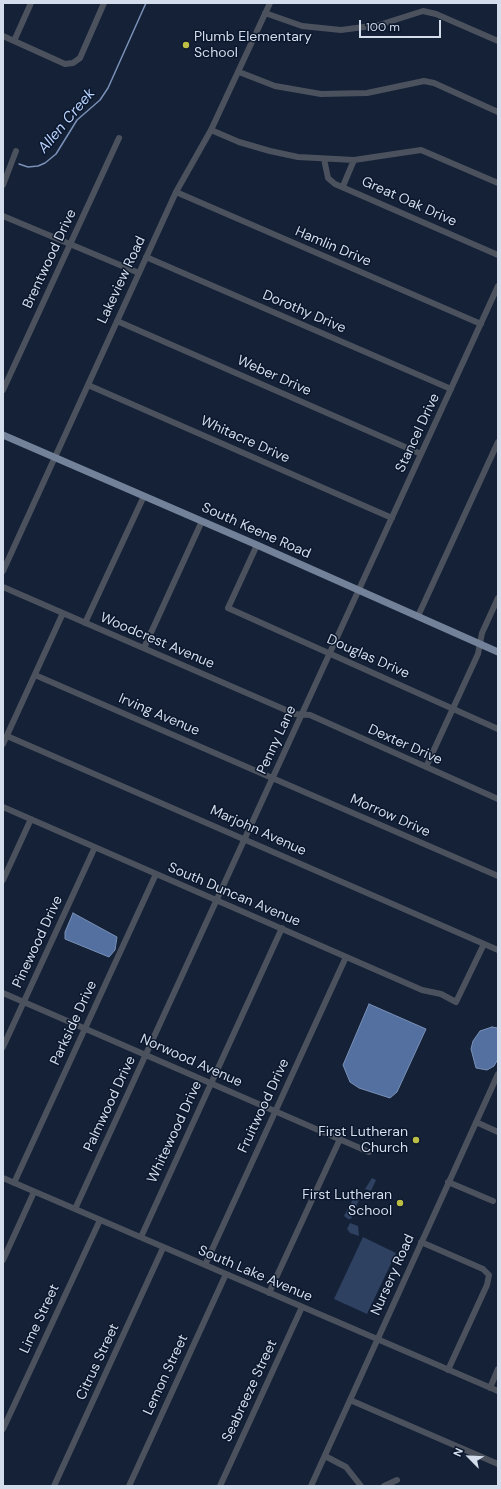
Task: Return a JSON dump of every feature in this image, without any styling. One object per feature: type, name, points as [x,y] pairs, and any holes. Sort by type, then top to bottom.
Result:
[{"type":"main road","name":"South Keene Road","points":[[3,435],[257,545],[498,652]]},
{"type":"street","points":[[14,41],[31,3]]},
{"type":"street","points":[[3,36],[65,64],[73,63],[80,58],[104,3]]},
{"type":"street","name":"Lakeview Road","points":[[3,571],[176,192],[212,130],[270,3]]},
{"type":"street","points":[[265,13],[302,26],[341,30],[379,25],[423,12],[436,14],[498,41]]},
{"type":"street","points":[[238,72],[275,86],[321,94],[367,93],[424,81],[498,112]]},
{"type":"street","points":[[212,130],[239,142],[298,157],[354,160],[421,150],[498,183]]},
{"type":"street","name":"Brentwood Drive","points":[[3,390],[119,138]]},
{"type":"street","points":[[3,185],[16,150]]},
{"type":"street","name":"Great Oak Drive","points":[[324,159],[328,178],[335,184],[343,186],[498,255]]},
{"type":"street","points":[[343,186],[354,160]]},
{"type":"street","name":"Hamlin Drive","points":[[176,192],[481,324]]},
{"type":"street","points":[[3,216],[139,273]]},
{"type":"street","name":"Dorothy Drive","points":[[146,257],[451,389]]},
{"type":"street","name":"Stancel Drive","points":[[359,590],[481,324],[496,295],[498,286]]},
{"type":"street","name":"Weber Drive","points":[[117,321],[421,454]]},
{"type":"street","name":"Whitacre Drive","points":[[88,385],[392,518]]},
{"type":"street","points":[[418,616],[498,442]]},
{"type":"street","points":[[85,623],[144,496]]},
{"type":"street","points":[[144,648],[202,521]]},
{"type":"street","name":"Douglas Drive","points":[[257,545],[228,608],[498,729]]},
{"type":"street","name":"Woodcrest Avenue","points":[[3,587],[295,714],[302,714]]},
{"type":"street","name":"Penny Lane","points":[[217,899],[359,590]]},
{"type":"street","points":[[426,767],[478,654],[482,633],[498,598]]},
{"type":"street","points":[[3,744],[63,613]]},
{"type":"street","name":"Irving Avenue","points":[[35,675],[273,777]]},
{"type":"street","name":"Dexter Drive","points":[[302,714],[310,715],[498,799]]},
{"type":"street","name":"Marjohn Avenue","points":[[7,736],[245,838],[498,950]]},
{"type":"street","name":"Morrow Drive","points":[[273,777],[498,876]]},
{"type":"street","name":"South Duncan Avenue","points":[[3,807],[217,899],[422,990],[441,994],[456,1002],[484,944]]},
{"type":"street","points":[[3,880],[31,819]]},
{"type":"street","name":"Pinewood Drive","points":[[3,1048],[95,847]]},
{"type":"street","name":"Parkside Drive","points":[[14,1183],[156,874]]},
{"type":"street","name":"Palmwood Drive","points":[[75,1209],[217,899]]},
{"type":"street","name":"Whitewood Drive","points":[[141,1238],[282,928]]},
{"type":"street","name":"Fruitwood Drive","points":[[204,1265],[346,957]]},
{"type":"street","name":"Norwood Avenue","points":[[3,993],[369,1152]]},
{"type":"street","name":"Nursery Road","points":[[311,1486],[498,1074]]},
{"type":"street","points":[[476,1122],[498,1132]]},
{"type":"street","points":[[269,1293],[340,1139]]},
{"type":"street","name":"South Lake Avenue","points":[[3,1178],[498,1391]]},
{"type":"street","points":[[448,1182],[493,1202]]},
{"type":"street","points":[[3,1260],[34,1192]]},
{"type":"street","name":"Lime Street","points":[[3,1429],[100,1220]]},
{"type":"street","points":[[421,1242],[483,1269],[489,1275],[487,1285],[448,1370]]},
{"type":"street","name":"Citrus Street","points":[[54,1486],[163,1248]]},
{"type":"street","name":"Lemon Street","points":[[129,1486],[226,1274]]},
{"type":"street","name":"Seabreeze Street","points":[[220,1486],[302,1307]]},
{"type":"street","points":[[490,1388],[498,1369]]},
{"type":"street","points":[[350,1400],[498,1464]]},
{"type":"street","points":[[325,1456],[346,1467],[361,1486]]},
{"type":"street","points":[[384,1486],[397,1480]]},
{"type":"shaded area","points":[[73,913],[117,937],[115,950],[109,957],[65,939],[65,932]]},
{"type":"shaded area","points":[[369,1004],[426,1029],[397,1092],[390,1098],[359,1088],[350,1082],[343,1065]]},
{"type":"shaded area","points":[[492,1027],[498,1028],[498,1059],[494,1066],[487,1070],[476,1068],[471,1049],[473,1041],[480,1031]]},
{"type":"shaded area","points":[[372,1178],[376,1180],[371,1191],[365,1189]]},
{"type":"shaded area","points":[[354,1197],[359,1200],[351,1219],[348,1219],[344,1216]]},
{"type":"shaded area","points":[[350,1223],[358,1226],[359,1236],[350,1233],[347,1229]]},
{"type":"shaded area","points":[[363,1237],[396,1253],[367,1314],[334,1299]]},
{"type":"waterway","name":"Allen Creek","points":[[19,164],[28,167],[38,166],[45,163],[56,154],[77,120],[100,100],[108,88],[146,3]]},
{"type":"place","name":"Plumb Elementary School","points":[[186,45]]},
{"type":"place","name":"First Lutheran Church","points":[[416,1140]]},
{"type":"place","name":"First Lutheran School","points":[[400,1203]]}]
